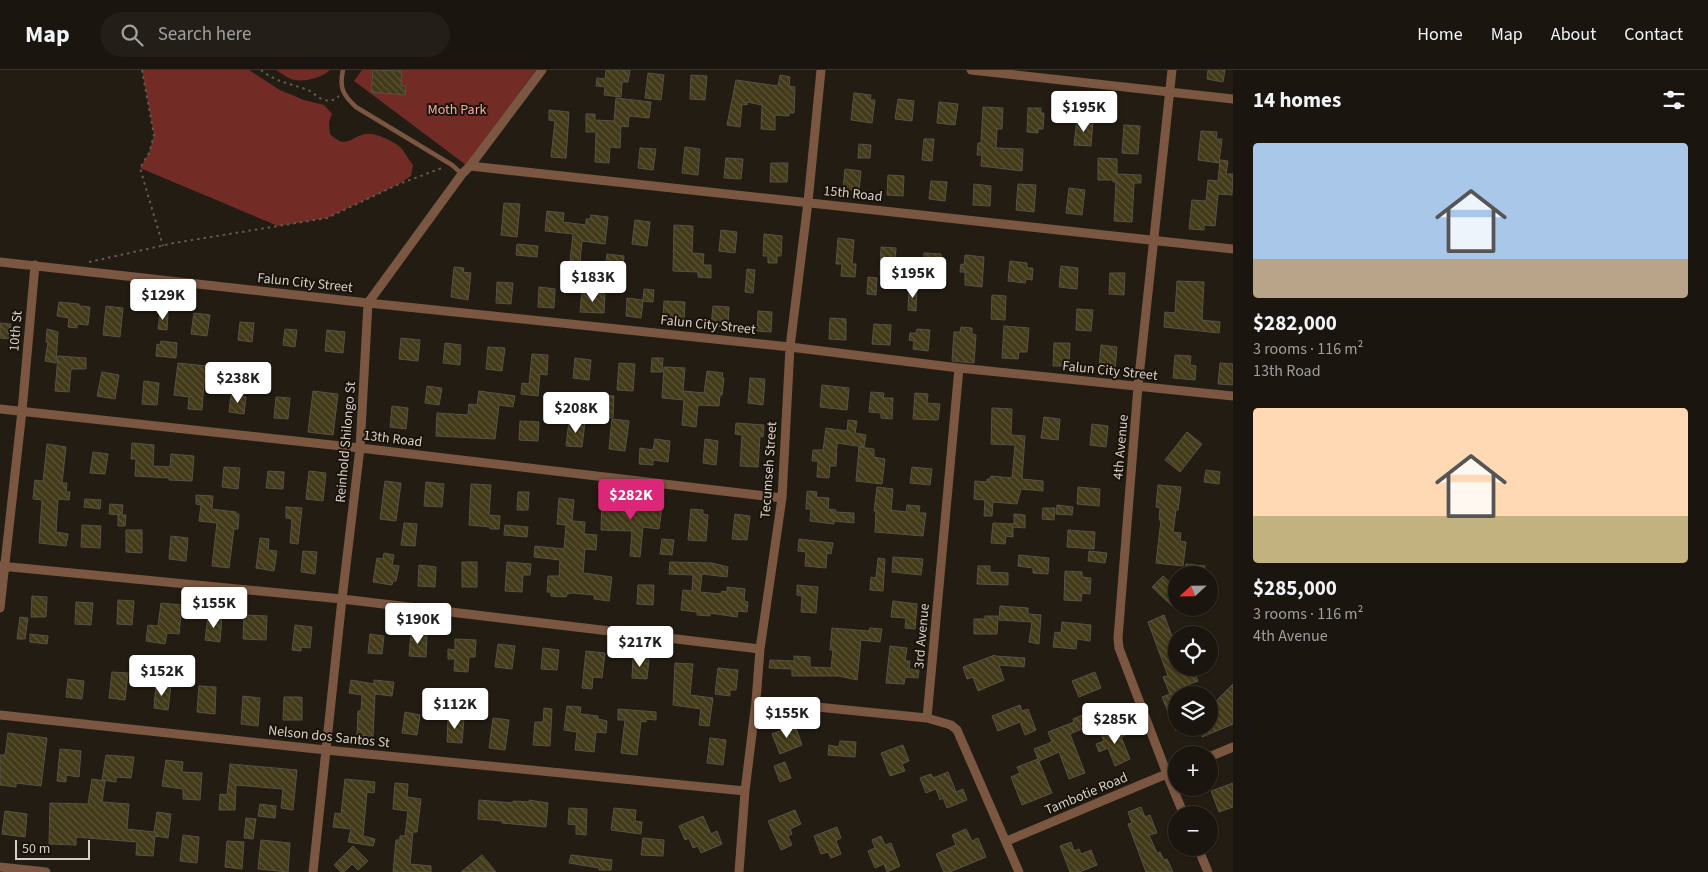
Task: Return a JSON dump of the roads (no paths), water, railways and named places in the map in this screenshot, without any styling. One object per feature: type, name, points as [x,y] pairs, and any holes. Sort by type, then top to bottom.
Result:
[{"type":"street","points":[[368,303],[462,174],[542,70]]},
{"type":"street","name":"Tecumseh Street","points":[[739,871],[745,791],[760,649],[782,498],[790,346],[808,202],[821,70]]},
{"type":"street","points":[[971,70],[1233,99]]},
{"type":"street","name":"4th Avenue","points":[[1172,70],[1138,386],[1118,638],[1119,648],[1180,806]]},
{"type":"street","name":"15th Road","points":[[470,166],[1233,249]]},
{"type":"street","name":"Falun City Street","points":[[0,262],[368,303],[790,346],[959,368],[1233,396]]},
{"type":"street","name":"10th St","points":[[0,608],[2,567],[22,412],[35,266]]},
{"type":"street","name":"Reinhold Shilongo St","points":[[313,872],[360,448],[368,303]]},
{"type":"street","name":"3rd Avenue","points":[[927,718],[959,368]]},
{"type":"street","name":"13th Road","points":[[0,409],[360,448],[782,498]]},
{"type":"street","points":[[2,567],[342,599],[760,649]]},
{"type":"street","points":[[756,701],[927,718],[951,725],[957,730],[1019,872]]},
{"type":"street","name":"Nelson dos Santos St","points":[[0,715],[326,750],[745,791]]},
{"type":"street","points":[[1218,753],[1233,747]]},
{"type":"street","name":"Tambotie Road","points":[[1007,841],[1167,774]]},
{"type":"street","points":[[1201,856],[1208,872]]},
{"type":"street","points":[[0,867],[46,872]]},
{"type":"street","points":[[739,871],[749,872]]},
{"type":"lane","points":[[343,70],[340,81],[341,87],[348,99],[356,107],[452,165],[462,174]]},
{"type":"park label","name":"Moth Park","points":[[457,109]]}]
